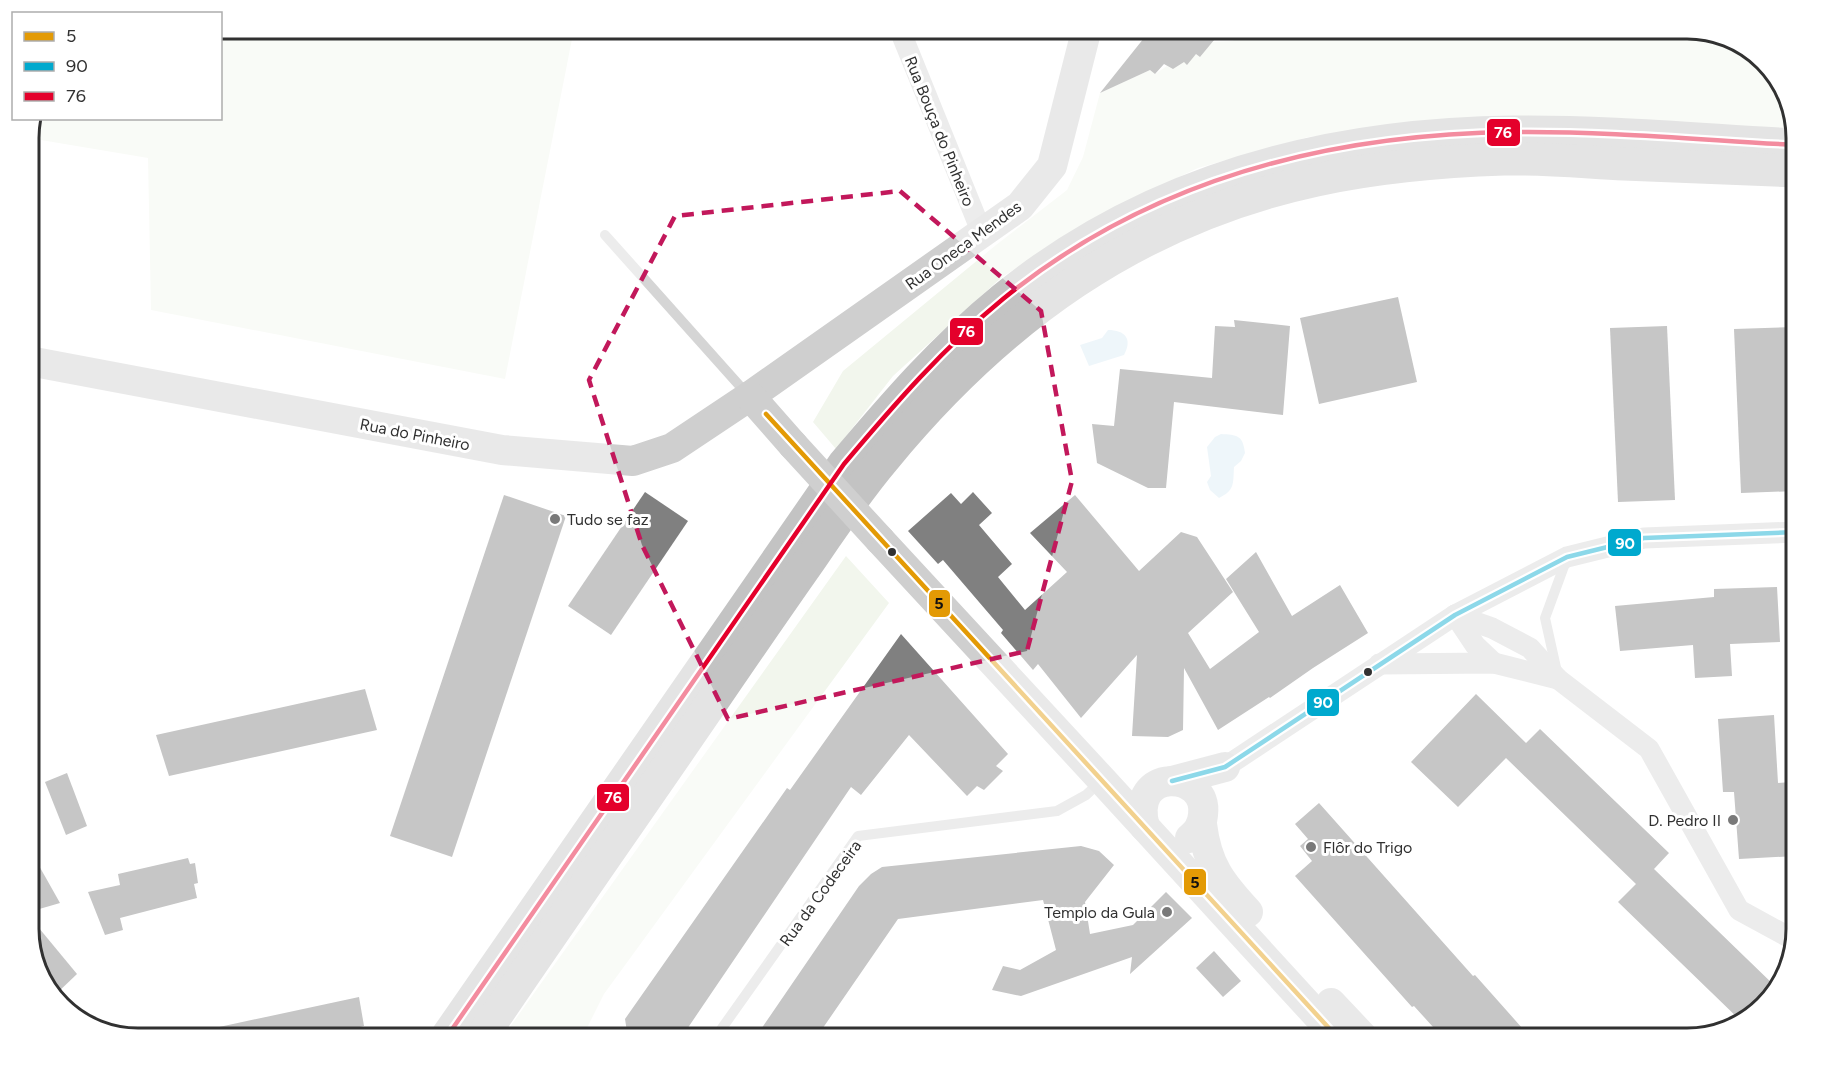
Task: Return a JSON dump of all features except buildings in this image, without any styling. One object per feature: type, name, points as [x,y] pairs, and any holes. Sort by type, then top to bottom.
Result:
[{"type":"highway","points":[[453,1028],[844,464],[906,391],[939,357],[1004,298],[1040,272],[1104,231],[1181,194],[1262,165],[1352,146],[1404,138],[1515,132],[1786,144]]},
{"type":"highway","points":[[488,1028],[754,641],[884,459],[984,351],[1036,309],[1090,271],[1146,240],[1223,207],[1314,180],[1365,171],[1506,159],[1786,171]]},
{"type":"street","name":"Rua Bouça do Pinheiro","points":[[903,39],[982,233]]},
{"type":"street","name":"Rua Oneca Mendes","points":[[750,396],[1020,206],[1052,166],[1085,39]]},
{"type":"street","name":"Rua do Pinheiro","points":[[39,363],[502,450],[633,461],[672,448],[750,396]]},
{"type":"street","points":[[39,381],[67,369]]},
{"type":"street","points":[[750,396],[1329,1028]]},
{"type":"street","points":[[1225,767],[1196,834],[1186,841],[1175,844],[1164,842],[1149,832],[1141,815],[1143,802],[1149,790],[1166,782],[1225,767],[1455,615],[1567,557],[1644,538],[1786,532]]},
{"type":"street","points":[[1455,615],[1475,645],[1494,663]]},
{"type":"street","points":[[1455,615],[1492,628],[1530,648],[1558,679],[1649,749],[1739,910],[1786,935]]},
{"type":"street","points":[[1379,664],[1494,663],[1558,679]]},
{"type":"street","points":[[1102,780],[1184,783],[1194,790],[1202,800],[1204,844],[1213,869],[1240,903],[1355,1028]]},
{"type":"lane","points":[[605,235],[750,396]]},
{"type":"lane","points":[[1558,679],[1545,618],[1567,557]]},
{"type":"lane","name":"Rua da Codeceira","points":[[723,1028],[858,836],[1057,811],[1086,795],[1102,780]]},
{"type":"highlighted area","points":[[900,191],[1041,311],[1072,481],[1027,651],[728,719],[642,545],[589,380],[675,216]]},
{"type":"shaded area","points":[[222,39],[572,39],[505,379],[151,310],[148,158],[39,140],[41,120],[222,120]]},
{"type":"shaded area","points":[[1235,39],[1687,39],[1713,42],[1737,52],[1766,78],[1783,112],[1786,131],[1441,121],[1308,137],[1198,168],[1117,206],[1002,277],[893,376],[836,449],[813,422],[843,371],[996,245],[1067,190],[1083,157],[1100,93],[1150,70],[1155,74],[1167,66],[1173,69],[1179,65],[1180,59],[1187,64],[1196,54],[1200,57],[1212,42]]},
{"type":"shaded area","points":[[1108,330],[1114,330],[1126,336],[1128,344],[1124,355],[1089,366],[1080,345],[1102,338]]},
{"type":"shaded area","points":[[1221,434],[1241,439],[1245,453],[1234,467],[1231,489],[1219,498],[1210,490],[1207,482],[1211,476],[1207,447],[1215,437]]},
{"type":"shaded area","points":[[846,556],[889,603],[604,994],[587,1028],[509,1028]]},
{"type":"transit line","name":"76","points":[[453,1028],[844,464],[939,357],[1003,299],[1059,258],[1118,223],[1180,194],[1243,172],[1309,154],[1376,142],[1445,135],[1549,132],[1786,144]]},
{"type":"transit line","name":"5","points":[[766,414],[1329,1028]]},
{"type":"transit line","name":"90","points":[[1172,781],[1225,767],[1455,615],[1567,557],[1644,538],[1786,532]]},
{"type":"place","name":"Tudo se faz","points":[[555,519]]},
{"type":"place","name":"D. Pedro II","points":[[1733,820]]},
{"type":"place","name":"Flôr do Trigo","points":[[1311,847]]},
{"type":"place","name":"Templo da Gula","points":[[1167,912]]}]
